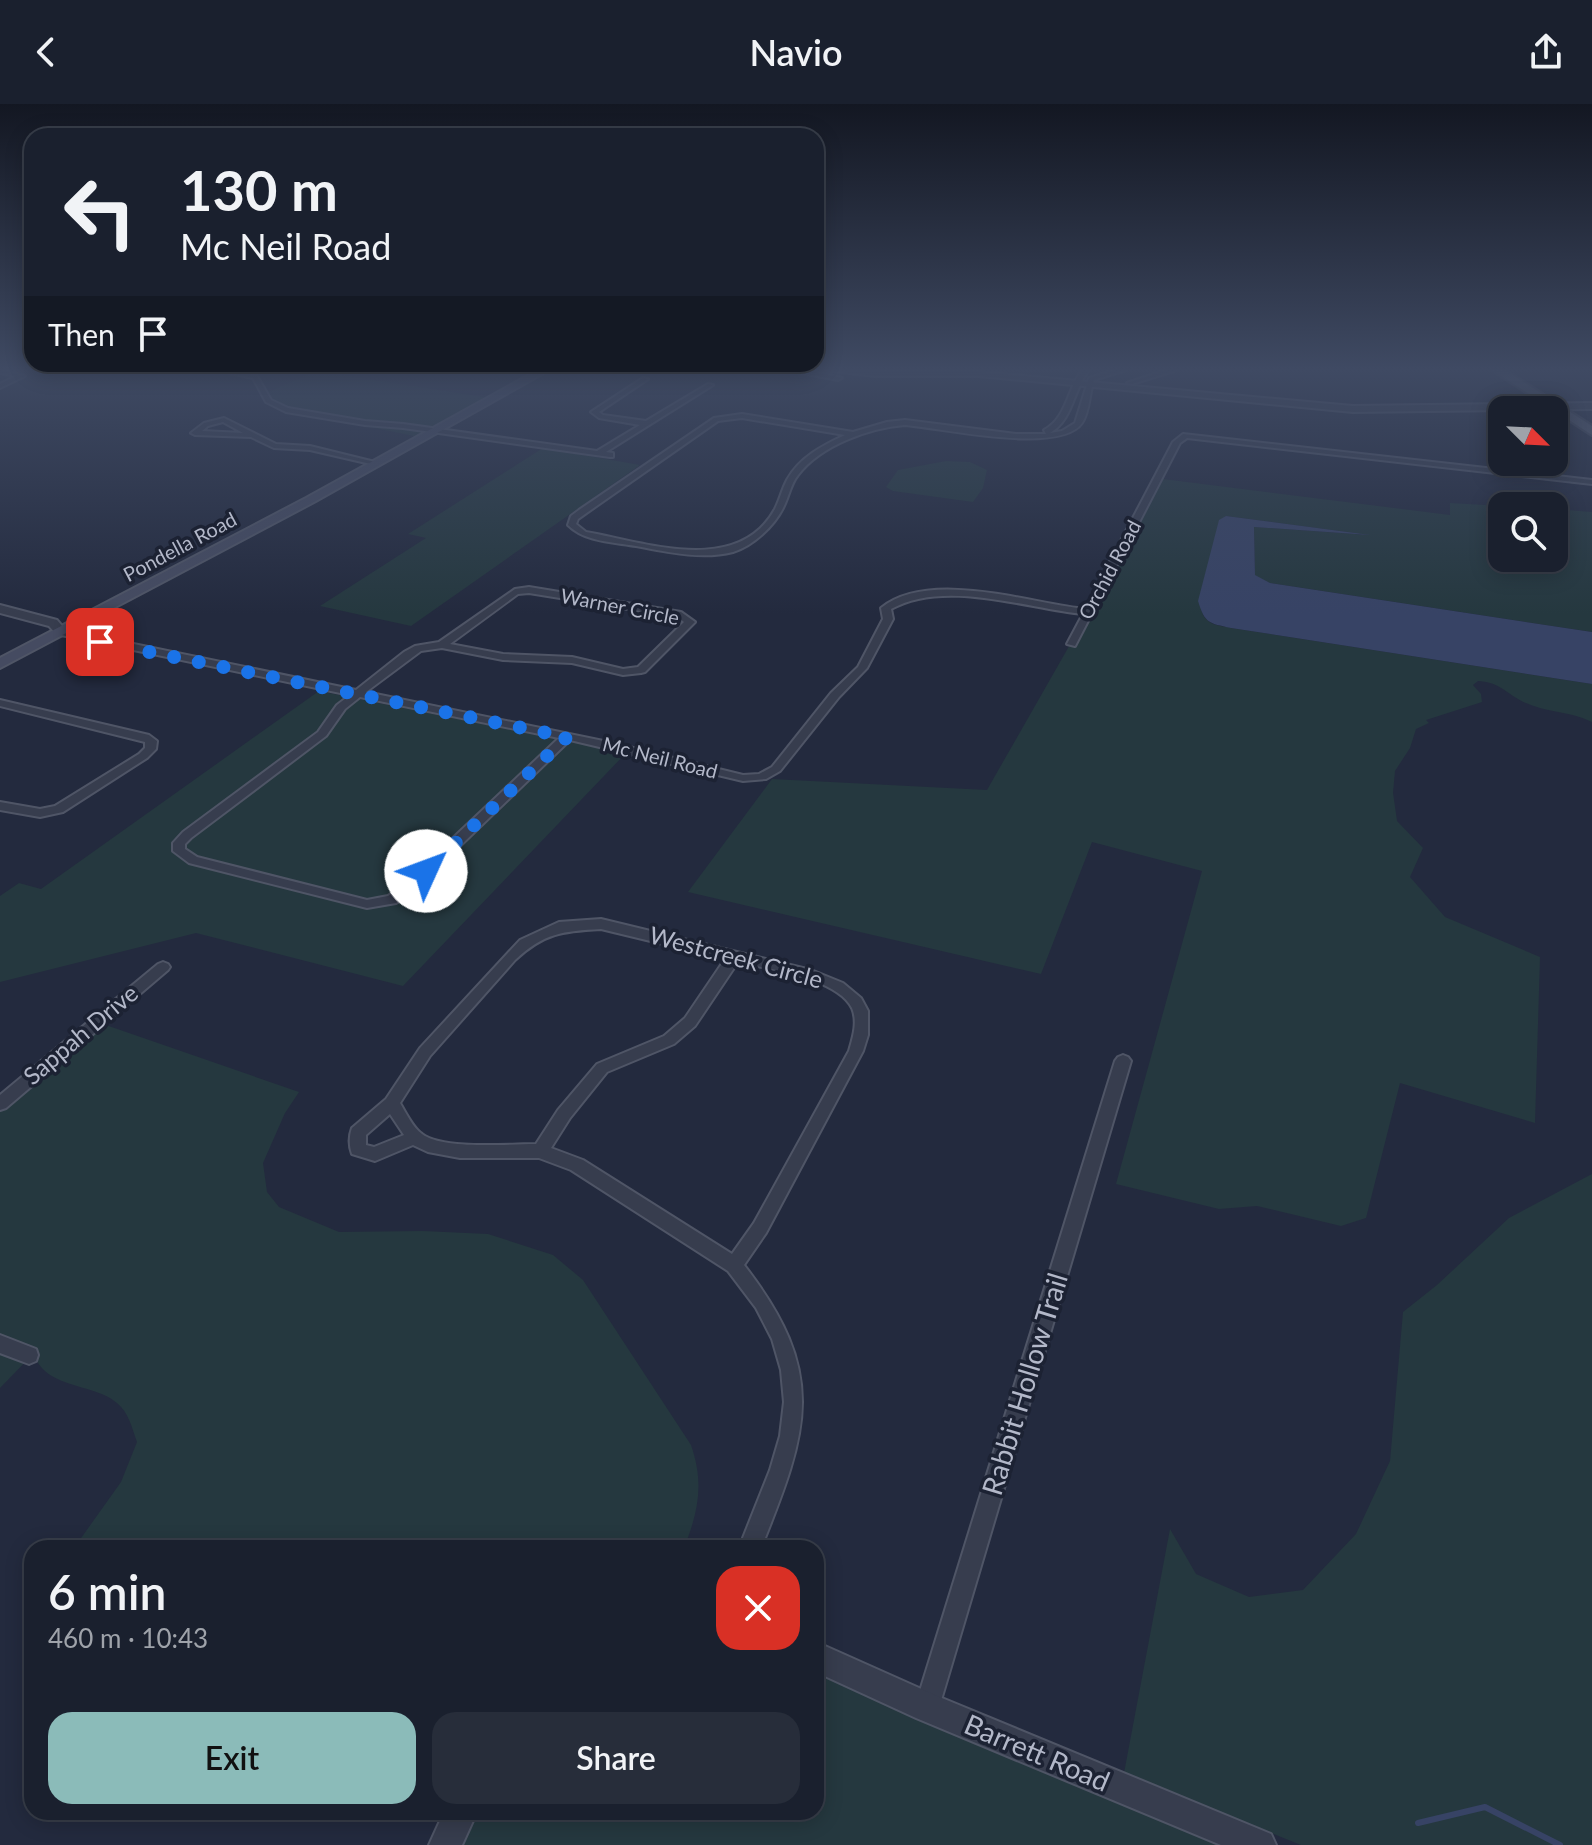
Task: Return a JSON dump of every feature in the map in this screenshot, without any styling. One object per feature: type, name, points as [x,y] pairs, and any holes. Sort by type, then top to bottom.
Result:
[{"type":"main road","name":"Pondella Road","points":[[0,664],[397,451]]},
{"type":"street","points":[[324,451],[375,463]]},
{"type":"street","points":[[584,451],[610,455]]},
{"type":"street","points":[[670,451],[574,518],[572,525],[583,534],[685,550],[707,553],[734,549],[775,515],[797,472],[821,451]]},
{"type":"street","name":"Orchid Road","points":[[1072,644],[1172,451]]},
{"type":"street","name":"Orchid Road","points":[[1321,451],[1592,482]]},
{"type":"street","name":"Warner Circle","points":[[442,645],[515,592],[529,590],[681,615],[690,622],[641,670],[623,672],[572,660],[503,657],[442,645],[418,648],[336,713],[322,734],[187,835],[179,843],[179,851],[193,860],[367,904],[379,904],[404,892],[567,737]]},
{"type":"street","name":"Mc Neil Road","points":[[61,632],[567,737],[743,778],[762,777],[776,769],[844,685],[862,668],[882,635],[888,619],[886,608],[912,593],[942,591],[1087,612]]},
{"type":"street","points":[[0,609],[53,623],[61,632]]},
{"type":"street","points":[[0,621],[32,630],[61,632]]},
{"type":"street","points":[[0,703],[145,737],[151,741],[150,749],[143,756],[59,809],[40,813],[0,806]]},
{"type":"street","name":"Westcreek Circle","points":[[414,1138],[375,1154],[358,1149],[358,1133],[392,1103],[413,1067],[481,987],[525,943],[543,932],[573,925],[601,924],[834,983],[851,995],[862,1010],[864,1032],[760,1228],[734,1265]]},
{"type":"street","points":[[540,1151],[572,1103],[602,1068],[669,1040],[690,1022],[734,957]]},
{"type":"street","name":"Sappah Drive","points":[[0,1104],[163,967]]},
{"type":"street","name":"Rabbit Hollow Trail","points":[[927,1707],[1123,1061]]},
{"type":"street","points":[[392,1103],[414,1138],[428,1145],[460,1151],[540,1151],[593,1173],[734,1265],[764,1301],[777,1325],[787,1355],[793,1386],[792,1430],[786,1457],[753,1540]]},
{"type":"street","points":[[0,1344],[29,1355]]},
{"type":"street","name":"Barrett Road","points":[[824,1661],[927,1707],[1260,1845]]},
{"type":"street","points":[[445,1845],[457,1820]]},
{"type":"shaded area","points":[[538,451],[562,451],[640,465],[411,626],[320,606],[426,538],[408,534]]},
{"type":"shaded area","points":[[946,461],[970,462],[987,470],[983,488],[973,502],[893,491],[886,487],[898,470]]},
{"type":"shaded area","points":[[1155,478],[1450,515],[1450,503],[1488,505],[1488,572],[1568,572],[1568,510],[1592,512],[1592,632],[1270,583],[1255,576],[1254,527],[1369,535],[1226,516],[1212,554],[1201,600],[1202,612],[1215,625],[1592,684],[1592,722],[1527,704],[1495,685],[1478,681],[1473,685],[1481,694],[1482,702],[1426,720],[1429,723],[1416,729],[1410,748],[1395,771],[1393,793],[1397,821],[1423,848],[1410,877],[1445,917],[1540,957],[1535,1123],[1400,1083],[1366,1218],[1341,1226],[1257,1206],[1219,1209],[1116,1184],[1202,871],[1092,842],[1041,974],[688,892],[772,779],[987,790],[1072,641]]},
{"type":"shaded area","points":[[319,691],[626,753],[403,986],[196,933],[0,982],[0,896],[19,883],[41,889]]},
{"type":"shaded area","points":[[100,1023],[299,1092],[285,1113],[263,1163],[267,1192],[279,1207],[339,1232],[488,1234],[553,1255],[583,1280],[691,1445],[698,1472],[698,1496],[687,1540],[80,1540],[121,1482],[137,1442],[127,1416],[117,1403],[48,1373],[39,1365],[34,1353],[0,1388],[0,1107]]},
{"type":"shaded area","points":[[1592,1174],[1592,1845],[1301,1845],[1124,1773],[1170,1529],[1196,1574],[1249,1597],[1303,1590],[1356,1534],[1390,1461],[1403,1312],[1509,1218]]},
{"type":"shaded area","points":[[824,1676],[1219,1845],[461,1845],[474,1820],[824,1820]]},
{"type":"water","points":[[1226,516],[1370,535],[1254,527],[1255,575],[1270,583],[1592,632],[1592,684],[1213,623],[1203,614],[1198,601],[1219,520]]},
{"type":"waterway","points":[[1418,1823],[1485,1807],[1560,1845]]},
{"type":"route","points":[[100,642],[567,737],[426,871]]}]
